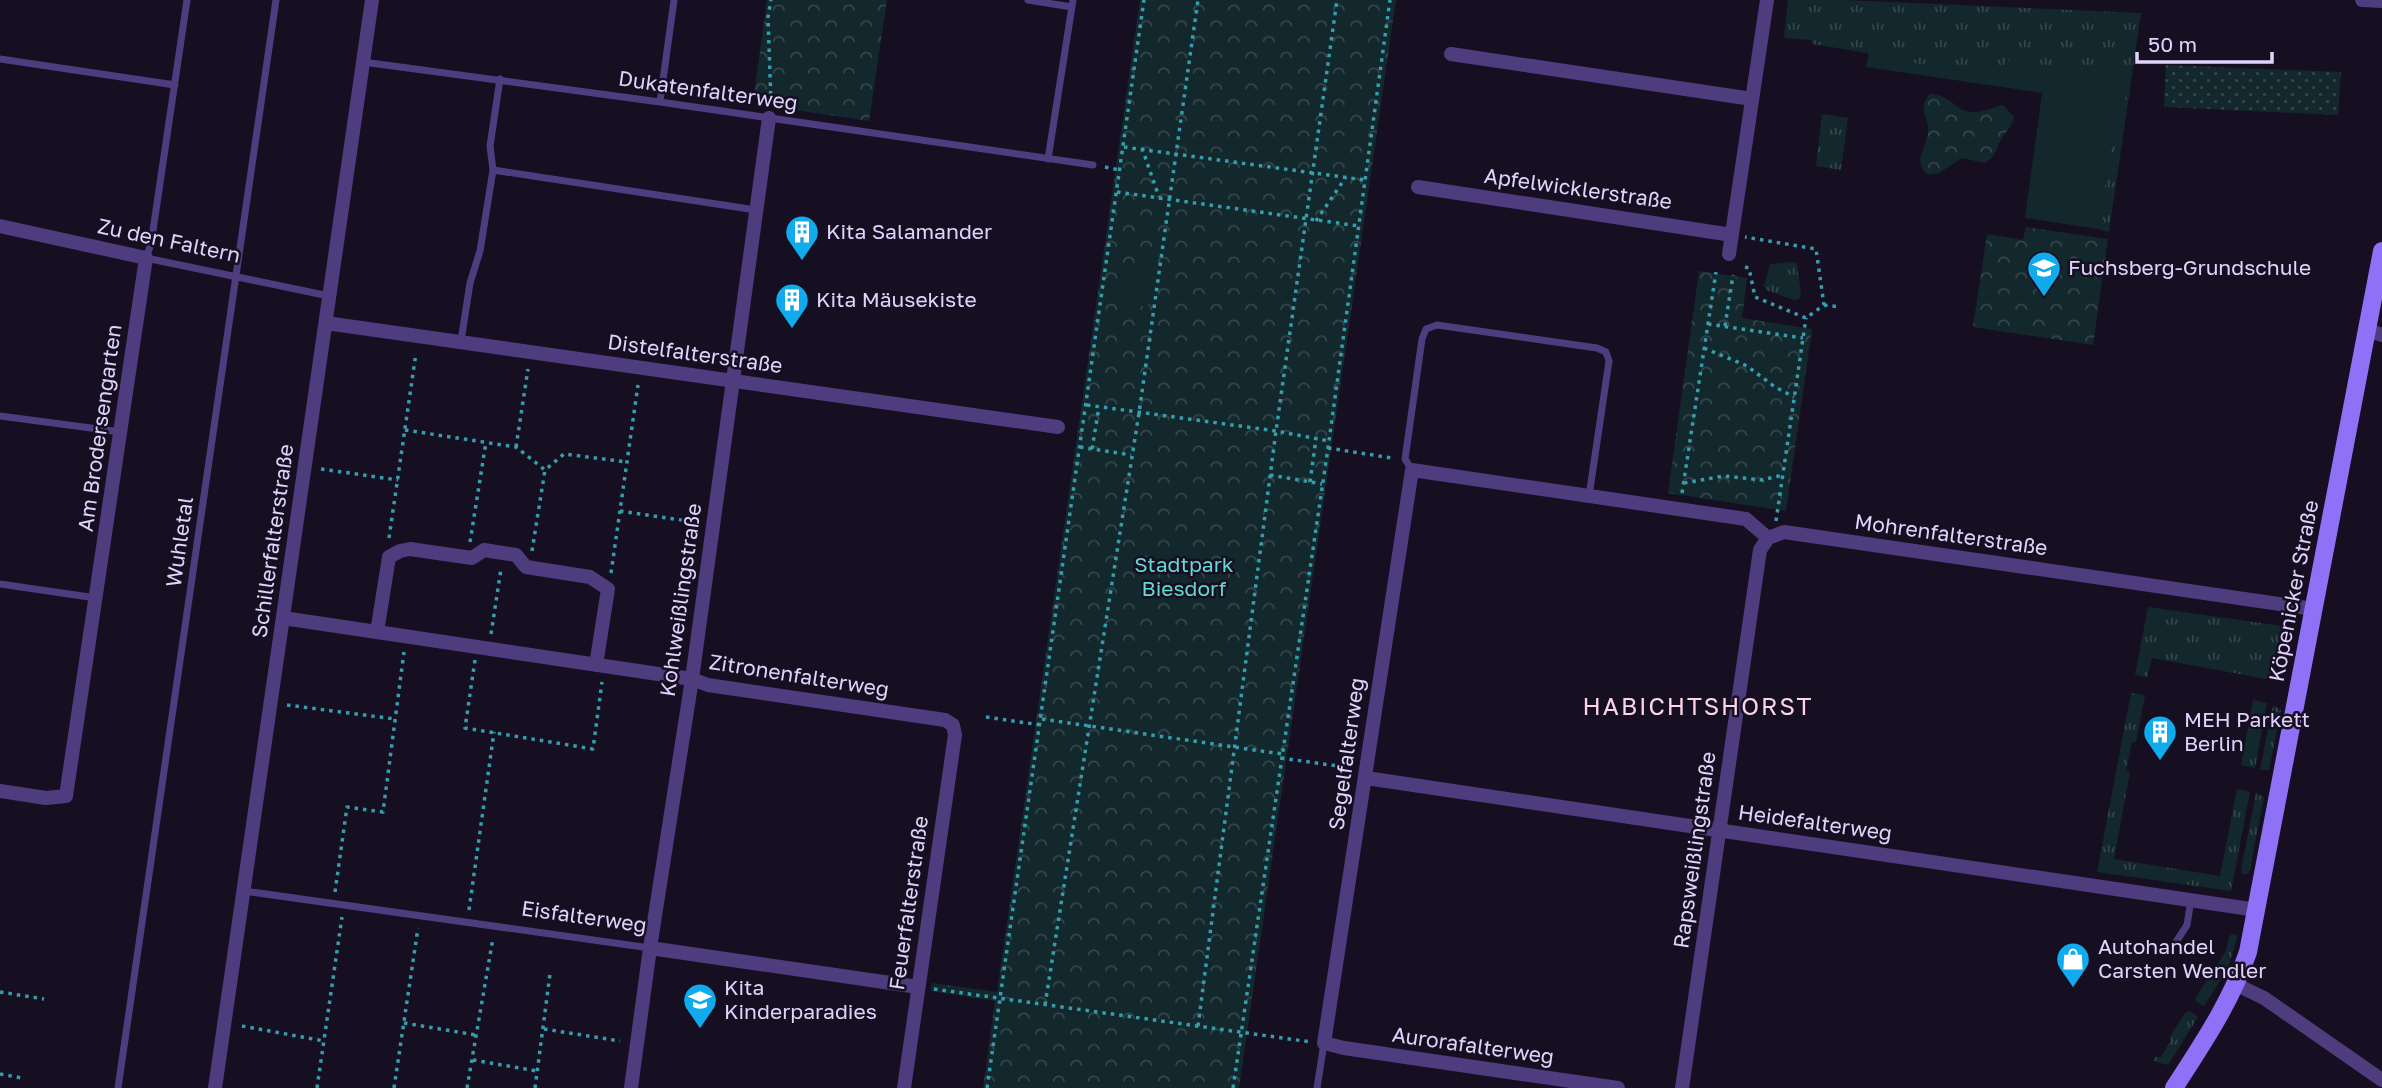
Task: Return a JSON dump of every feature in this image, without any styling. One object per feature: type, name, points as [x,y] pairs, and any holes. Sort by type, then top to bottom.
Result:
[{"type":"main road","name":"Köpenicker Straße","points":[[2174,1088],[2217,1022],[2237,985],[2248,952],[2314,609],[2374,333],[2382,251]]},
{"type":"street","name":"Schillerfalterstraße","points":[[215,1088],[372,0]]},
{"type":"street","points":[[1729,254],[1766,0]]},
{"type":"street","points":[[2362,0],[2382,1]]},
{"type":"street","points":[[1451,54],[1752,99]]},
{"type":"street","name":"Kohlweißlingstraße","points":[[631,1088],[692,679],[769,118]]},
{"type":"street","name":"Apfelwicklerstraße","points":[[1418,187],[1732,234]]},
{"type":"street","name":"Zu den Faltern","points":[[0,226],[146,258]]},
{"type":"street","name":"Am Brodersengarten","points":[[0,791],[46,798],[66,796],[146,258]]},
{"type":"street","name":"Distelfalterstraße","points":[[326,323],[1058,427]]},
{"type":"street","points":[[1408,464],[1589,496],[1746,519],[1768,538]]},
{"type":"street","name":"Segelfalterweg","points":[[1324,1043],[1366,774],[1408,464]]},
{"type":"street","name":"Mohrenfalterstraße","points":[[1768,538],[1784,533],[2314,609]]},
{"type":"street","name":"Rapsweißlingstraße","points":[[1682,1088],[1760,550],[1768,538]]},
{"type":"street","points":[[377,632],[389,557],[410,549],[472,558],[484,550],[516,555],[526,567],[590,576],[608,589],[600,665]]},
{"type":"street","name":"Zitronenfalterweg","points":[[283,618],[692,679],[708,685],[945,720],[953,725]]},
{"type":"street","name":"Feuerfalterstraße","points":[[904,1088],[955,735],[953,725]]},
{"type":"street","name":"Heidefalterweg","points":[[1366,774],[1719,830],[2258,910]]},
{"type":"street","name":"Eisfalterweg","points":[[650,948],[918,987]]},
{"type":"street","points":[[2237,985],[2264,998],[2382,1080]]},
{"type":"street","name":"Aurorafalterweg","points":[[1324,1043],[1618,1088]]},
{"type":"lane","name":"Am Brodersengarten","points":[[146,258],[151,244],[187,0]]},
{"type":"lane","name":"Wuhletal","points":[[118,1088],[276,0]]},
{"type":"lane","points":[[660,102],[674,0]]},
{"type":"lane","points":[[1028,0],[1072,3],[1048,159]]},
{"type":"lane","points":[[0,59],[175,85]]},
{"type":"lane","name":"Dukatenfalterweg","points":[[363,62],[500,79],[1093,165]]},
{"type":"lane","points":[[461,341],[470,283],[480,251],[493,170],[490,146],[500,79]]},
{"type":"lane","points":[[493,170],[756,210]]},
{"type":"lane","name":"Zu den Faltern","points":[[146,258],[329,296]]},
{"type":"lane","points":[[1408,464],[1422,339],[1426,329],[1437,324],[1597,348],[1606,352],[1609,361],[1589,496]]},
{"type":"lane","points":[[0,416],[121,432]]},
{"type":"lane","points":[[0,584],[96,598]]},
{"type":"lane","name":"Eisfalterweg","points":[[244,891],[650,948]]},
{"type":"lane","points":[[2176,942],[2187,925],[2191,900]]},
{"type":"lane","points":[[1317,1088],[1324,1043]]},
{"type":"path","points":[[769,118],[771,96],[768,18],[771,0]]},
{"type":"path","points":[[987,1088],[1144,0]]},
{"type":"path","points":[[1045,1005],[1139,413],[1198,0]]},
{"type":"path","points":[[1198,1026],[1270,475],[1337,0]]},
{"type":"path","points":[[1233,1088],[1328,448],[1390,0]]},
{"type":"path","points":[[1124,147],[1365,180]]},
{"type":"path","points":[[1142,148],[1159,198]]},
{"type":"path","points":[[1316,220],[1346,177]]},
{"type":"path","points":[[1117,192],[1359,226]]},
{"type":"path","points":[[1732,234],[1816,249],[1824,305]]},
{"type":"path","points":[[1745,267],[1749,268],[1755,297],[1806,318]]},
{"type":"path","points":[[1680,509],[1716,272]]},
{"type":"path","points":[[1726,326],[1733,275]]},
{"type":"path","points":[[1776,518],[1806,318],[1824,305],[1840,307]]},
{"type":"path","points":[[1707,324],[1803,338]]},
{"type":"path","points":[[1704,348],[1747,366],[1775,387],[1795,397]]},
{"type":"path","points":[[389,557],[388,548],[416,353]]},
{"type":"path","points":[[516,447],[527,369]]},
{"type":"path","points":[[608,589],[638,385]]},
{"type":"path","points":[[1087,405],[1329,440]]},
{"type":"path","points":[[1092,449],[1099,407]]},
{"type":"path","points":[[405,430],[516,447],[545,470]]},
{"type":"path","points":[[1310,482],[1316,438]]},
{"type":"path","points":[[467,557],[486,442]]},
{"type":"path","points":[[1080,447],[1131,455]]},
{"type":"path","points":[[1328,448],[1408,464]]},
{"type":"path","points":[[529,567],[545,470],[564,454],[627,462]]},
{"type":"path","points":[[321,469],[398,480]]},
{"type":"path","points":[[1270,475],[1322,484]]},
{"type":"path","points":[[1684,483],[1724,475],[1762,480],[1783,475]]},
{"type":"path","points":[[620,511],[695,522]]},
{"type":"path","points":[[503,553],[465,728],[593,748],[600,665]]},
{"type":"path","points":[[334,903],[347,807],[383,812],[406,636]]},
{"type":"path","points":[[288,705],[395,719]]},
{"type":"path","points":[[985,717],[1041,725]]},
{"type":"path","points":[[1042,719],[1234,747],[1366,774]]},
{"type":"path","points":[[467,922],[494,733]]},
{"type":"path","points":[[317,1088],[344,905]]},
{"type":"path","points":[[394,1088],[419,916]]},
{"type":"path","points":[[467,1088],[495,926]]},
{"type":"path","points":[[535,1088],[550,974]]},
{"type":"path","points":[[918,987],[1324,1043]]},
{"type":"path","points":[[0,992],[44,999]]},
{"type":"path","points":[[404,1023],[477,1035]]},
{"type":"path","points":[[242,1026],[324,1041]]},
{"type":"path","points":[[544,1029],[620,1041]]},
{"type":"path","points":[[472,1060],[537,1071]]},
{"type":"path","points":[[0,1074],[22,1078]]},
{"type":"green space","points":[[767,0],[887,0],[869,121],[795,110],[796,100],[754,95]]},
{"type":"green space","name":"Stadtpark Biesdorf","points":[[1140,0],[1396,0],[1239,1088],[983,1088],[995,1001],[931,991],[932,983],[997,992]]},
{"type":"green space","points":[[1788,0],[2141,13],[2109,232],[2098,229],[2116,108],[2123,109],[2006,60],[2004,76],[1868,57],[1868,53],[1812,44],[1812,40],[1784,38]]},
{"type":"green space","points":[[1868,57],[2004,76],[2006,60],[2128,77],[2124,110],[2116,109],[2098,229],[2025,218],[2042,93],[1866,67]]},
{"type":"green space","points":[[2166,65],[2341,72],[2338,115],[2164,107]]},
{"type":"green space","points":[[1930,94],[1938,95],[1969,112],[2003,105],[2014,117],[1989,160],[1985,163],[1962,158],[1939,173],[1928,175],[1923,170],[1920,160],[1928,127],[1924,105]]},
{"type":"green space","points":[[1822,114],[1848,118],[1841,170],[1816,166]]},
{"type":"green space","points":[[2026,227],[2108,239],[2093,345],[1973,327],[1987,234],[2023,240]]},
{"type":"green space","points":[[1770,264],[1797,264],[1801,294],[1799,299],[1794,300],[1766,290],[1764,286]]},
{"type":"green space","points":[[1121,265],[1153,270],[1148,307],[1116,302]]},
{"type":"green space","points":[[1699,271],[1747,278],[1742,318],[1812,329],[1786,511],[1668,493]]},
{"type":"green space","points":[[2148,607],[2282,626],[2272,680],[2152,658],[2147,677],[2135,675]]},
{"type":"green space","points":[[2131,693],[2145,695],[2136,742],[2132,742],[2126,771],[2130,772],[2114,859],[2220,876],[2237,789],[2250,792],[2231,891],[2097,872]]},
{"type":"green space","points":[[2253,700],[2267,703],[2255,768],[2241,765]]},
{"type":"green space","points":[[2273,705],[2281,710],[2269,770],[2260,770]]},
{"type":"green space","points":[[2256,793],[2264,797],[2249,874],[2243,874],[2241,870]]},
{"type":"green space","points":[[2232,934],[2238,935],[2228,968],[2204,1006],[2196,1002],[2196,997],[2226,951]]},
{"type":"green space","points":[[2189,1011],[2198,1017],[2168,1065],[2154,1061],[2156,1056],[2160,1058],[2171,1040],[2169,1038]]},
{"type":"place","name":"Kita Salamander","points":[[802,262]]},
{"type":"place","name":"Fuchsberg-Grundschule","points":[[2044,298]]},
{"type":"place","name":"Kita Mäusekiste","points":[[792,330]]},
{"type":"place","name":"MEH Parkett Berlin","points":[[2160,762]]},
{"type":"place","name":"Autohandel Carsten Wendler","points":[[2073,989]]},
{"type":"place","name":"Kita Kinderparadies","points":[[700,1030]]},
{"type":"district","name":"HABICHTSHORST","points":[[1698,707]]}]
